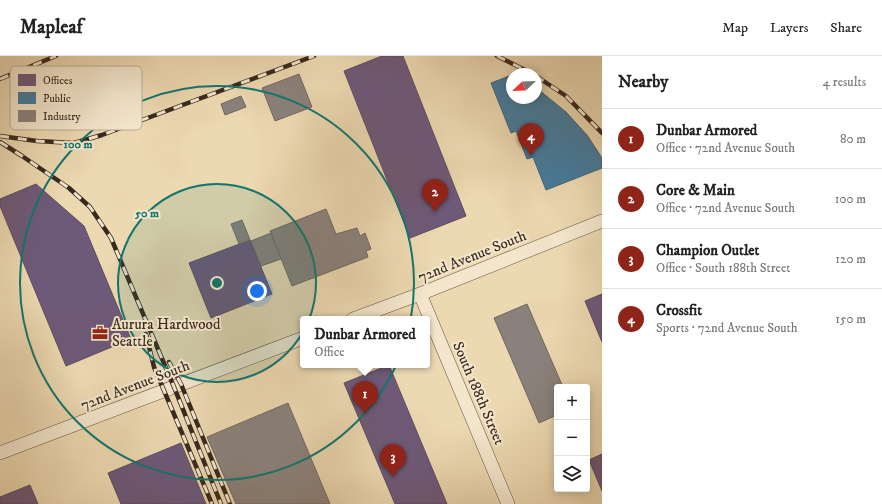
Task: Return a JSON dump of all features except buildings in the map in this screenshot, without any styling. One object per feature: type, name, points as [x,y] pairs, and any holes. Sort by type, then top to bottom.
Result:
[{"type":"street","name":"72nd Avenue South","points":[[361,316],[602,221]]},
{"type":"street","name":"South 188th Street","points":[[420,294],[429,316]]},
{"type":"street","name":"South 188th Street","points":[[430,318],[508,504]]},
{"type":"street","name":"72nd Avenue South","points":[[0,452],[300,339]]},
{"type":"railway","points":[[32,66],[56,56]]},
{"type":"railway","points":[[142,120],[314,56]]},
{"type":"railway","points":[[497,56],[521,68]]},
{"type":"railway","points":[[0,79],[10,75]]},
{"type":"railway","points":[[542,80],[566,96],[602,133]]},
{"type":"railway","points":[[0,136],[37,141],[74,143],[115,130]]},
{"type":"railway","points":[[0,142],[69,188],[90,207],[111,238],[174,387],[221,504]]},
{"type":"railway","points":[[146,334],[154,367],[212,504]]},
{"type":"railway","points":[[169,362],[181,384],[230,504]]},
{"type":"place","name":"Crossfit","points":[[531,156]]},
{"type":"place","name":"Core & Main","points":[[435,212]]},
{"type":"place","name":"Aurura Hardwood Seattle","points":[[100,333]]},
{"type":"place","name":"Dunbar Armored","points":[[365,414]]},
{"type":"place","name":"Champion Outlet","points":[[393,477]]}]
